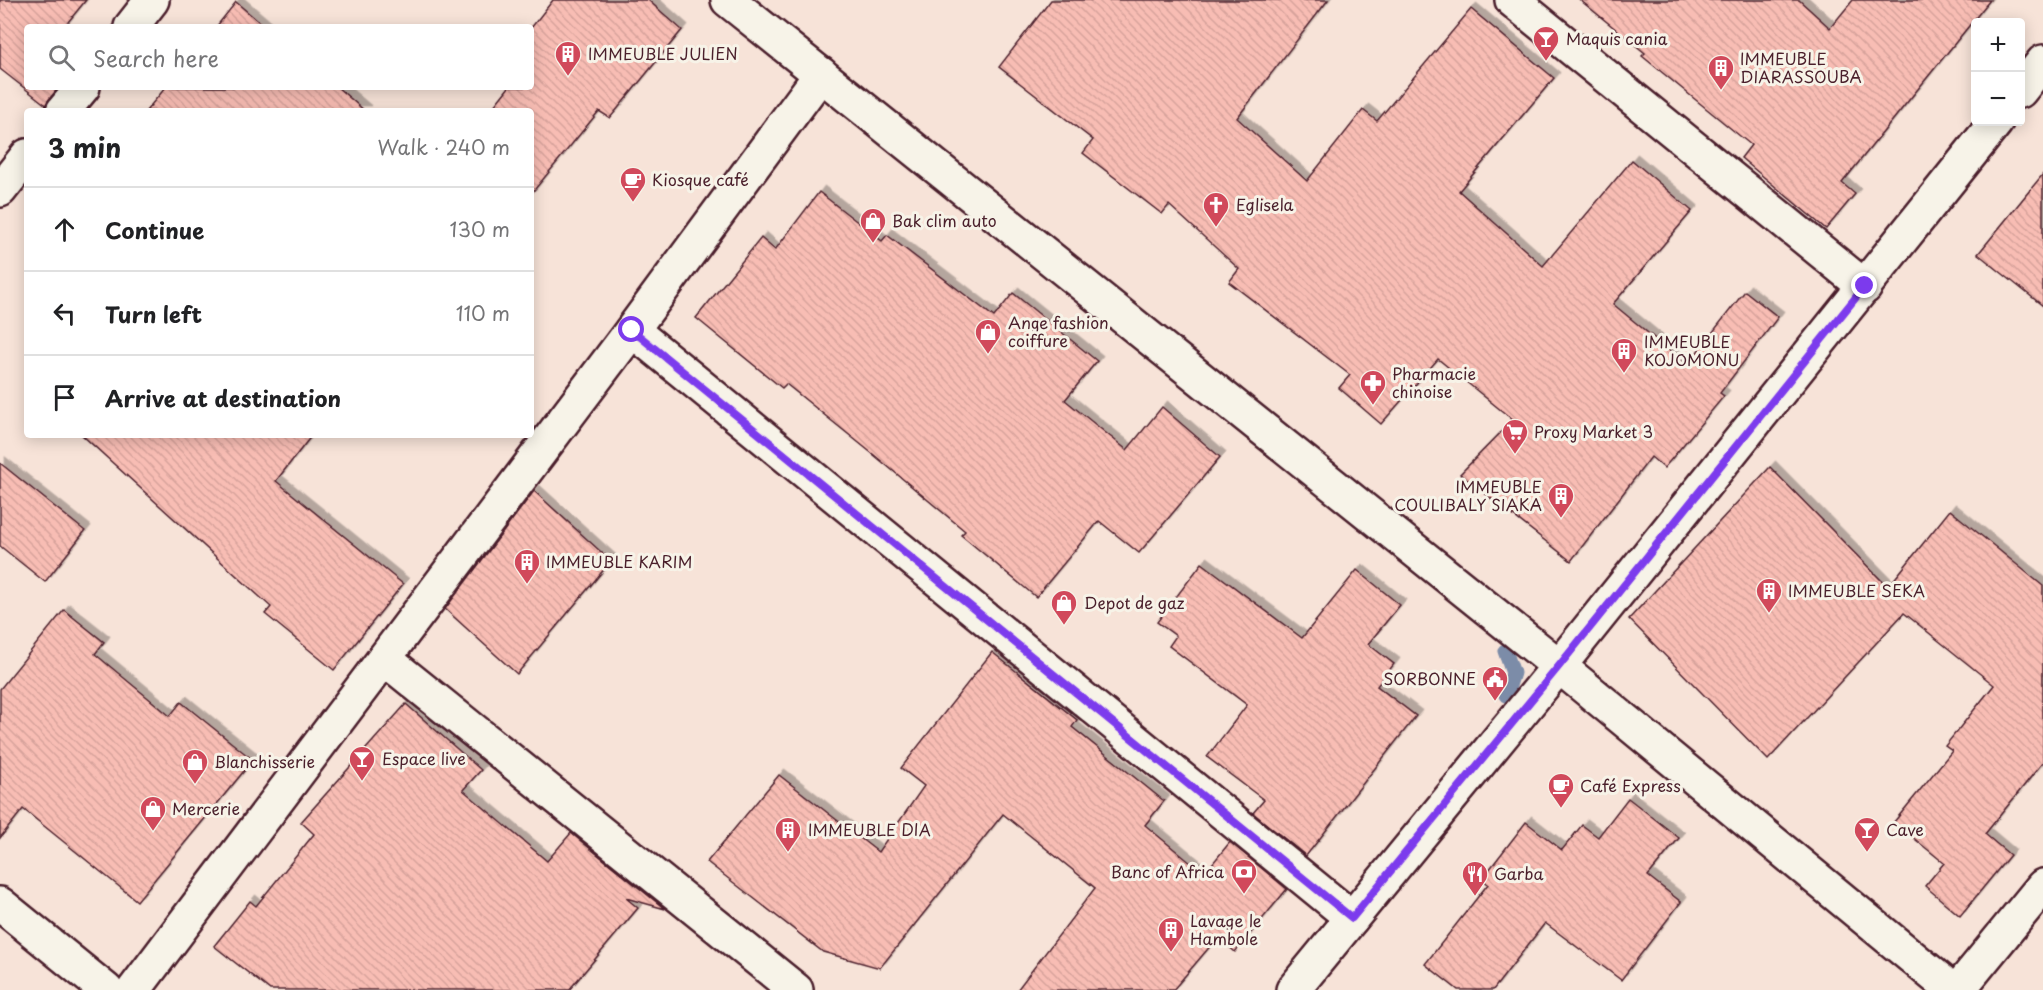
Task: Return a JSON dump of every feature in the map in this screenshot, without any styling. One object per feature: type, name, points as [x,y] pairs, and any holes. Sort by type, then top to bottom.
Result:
[{"type":"street","points":[[133,24],[152,0]]},
{"type":"street","points":[[728,0],[1559,666],[1952,990]]},
{"type":"street","points":[[1512,0],[1865,286]]},
{"type":"street","points":[[2025,85],[2043,62]]},
{"type":"street","points":[[134,990],[632,330],[820,74]]},
{"type":"street","points":[[65,108],[80,90]]},
{"type":"street","points":[[1293,990],[1559,666],[1993,126]]},
{"type":"street","points":[[0,190],[24,160]]},
{"type":"street","points":[[632,330],[1352,918]]},
{"type":"street","points":[[385,659],[796,990]]},
{"type":"street","points":[[1958,990],[2043,886]]},
{"type":"street","points":[[0,904],[106,990]]},
{"type":"building","points":[[0,0],[86,0],[66,24],[24,24],[24,88],[0,69]]},
{"type":"building","points":[[553,0],[648,0],[682,30],[610,118],[599,111],[534,190],[534,108],[492,108],[507,90],[534,90],[534,24]]},
{"type":"building","points":[[1051,0],[1328,0],[1237,118],[1307,181],[1363,110],[1377,121],[1471,9],[1554,78],[1459,191],[1543,266],[1632,160],[1692,211],[1613,304],[1687,365],[1745,291],[1778,317],[1720,393],[1724,396],[1664,468],[1651,457],[1571,561],[1460,474],[1513,420],[1438,359],[1381,424],[1339,388],[1350,375],[1229,282],[1239,269],[1169,205],[1162,214],[1083,153],[1093,140],[999,67]]},
{"type":"building","points":[[1580,0],[1799,0],[1830,28],[1853,0],[1990,0],[1975,18],[1971,18],[1971,23],[1842,183],[1855,194],[1826,229],[1741,158],[1751,145],[1642,56],[1645,53]]},
{"type":"building","points":[[236,2],[262,24],[218,24]]},
{"type":"building","points":[[27,90],[57,90],[46,105]]},
{"type":"building","points":[[164,90],[340,90],[362,108],[148,108]]},
{"type":"building","points":[[2043,174],[2043,306],[1978,254]]},
{"type":"building","points":[[819,192],[882,241],[887,235],[994,317],[1013,293],[1097,361],[1065,400],[1127,450],[1162,407],[1220,457],[1139,553],[1099,521],[1036,597],[961,535],[965,531],[874,455],[786,384],[782,388],[696,318],[761,238],[775,250]]},
{"type":"building","points":[[85,438],[310,438],[276,481],[403,584],[334,670],[265,614],[271,607]]},
{"type":"building","points":[[0,463],[85,531],[45,582],[0,546]]},
{"type":"building","points":[[1770,467],[1888,587],[1950,510],[2043,586],[2043,762],[1985,834],[2010,855],[1960,916],[1925,886],[1944,863],[1894,822],[1952,751],[1945,746],[1994,685],[1904,613],[1768,760],[1629,619]]},
{"type":"building","name":"IMMEUBLE KARIM","points":[[534,491],[611,561],[517,674],[445,609]]},
{"type":"building","points":[[1202,563],[1302,638],[1357,570],[1400,605],[1368,644],[1394,664],[1377,686],[1416,716],[1306,856],[1253,813],[1264,800],[1207,757],[1247,705],[1169,646],[1176,636],[1157,622]]},
{"type":"building","points":[[64,610],[104,642],[95,654],[170,716],[181,702],[253,760],[137,901],[23,809],[0,838],[0,689]]},
{"type":"building","points":[[992,652],[1077,720],[1072,727],[1164,801],[1145,825],[1204,874],[1230,842],[1287,889],[1235,952],[1218,937],[1173,990],[1017,990],[1095,888],[1003,814],[880,968],[823,952],[707,862],[779,775],[878,852],[924,786],[901,768]]},
{"type":"building","points":[[406,704],[481,770],[463,790],[547,861],[571,833],[665,909],[626,898],[638,908],[569,990],[270,990],[214,946],[250,901],[256,906],[314,834],[301,822]]},
{"type":"building","points":[[1628,798],[1679,838],[1648,876],[1681,902],[1621,980],[1545,923],[1493,990],[1458,990],[1425,964],[1488,884],[1482,879],[1526,822],[1562,850],[1582,825],[1598,837]]},
{"type":"waterway","points":[[1505,651],[1513,673],[1506,695]]},
{"type":"place","name":"Maquis cania","points":[[1546,62]]},
{"type":"place","name":"IMMEUBLE JULIEN","points":[[568,77]]},
{"type":"place","name":"IMMEUBLE DIARASSOUBA","points":[[1721,91]]},
{"type":"place","name":"Kiosque café","points":[[633,203]]},
{"type":"place","name":"Eglisela","points":[[1216,228]]},
{"type":"place","name":"Bak clim auto","points":[[873,244]]},
{"type":"place","name":"Ange fashion coiffure","points":[[988,355]]},
{"type":"place","name":"IMMEUBLE KOJOMONU","points":[[1624,374]]},
{"type":"place","name":"Pharmacie chinoise","points":[[1373,406]]},
{"type":"place","name":"Proxy Market 3","points":[[1515,455]]},
{"type":"place","name":"IMMEUBLE COULIBALY SIAKA","points":[[1561,519]]},
{"type":"place","name":"IMMEUBLE KARIM","points":[[527,585]]},
{"type":"place","name":"IMMEUBLE SEKA","points":[[1769,614]]},
{"type":"place","name":"Depot de gaz","points":[[1064,626]]},
{"type":"place","name":"SORBONNE","points":[[1495,702]]},
{"type":"place","name":"Espace live","points":[[362,782]]},
{"type":"place","name":"Blanchisserie","points":[[195,785]]},
{"type":"place","name":"Café Express","points":[[1561,809]]},
{"type":"place","name":"Mercerie","points":[[153,832]]},
{"type":"place","name":"IMMEUBLE DIA","points":[[788,853]]},
{"type":"place","name":"Cave","points":[[1867,853]]},
{"type":"place","name":"Banc of Africa","points":[[1244,895]]},
{"type":"place","name":"Garba","points":[[1475,897]]},
{"type":"place","name":"Lavage le Hambole","points":[[1171,953]]},
{"type":"route","points":[[632,330],[1352,918],[1559,666],[1865,286]]}]
